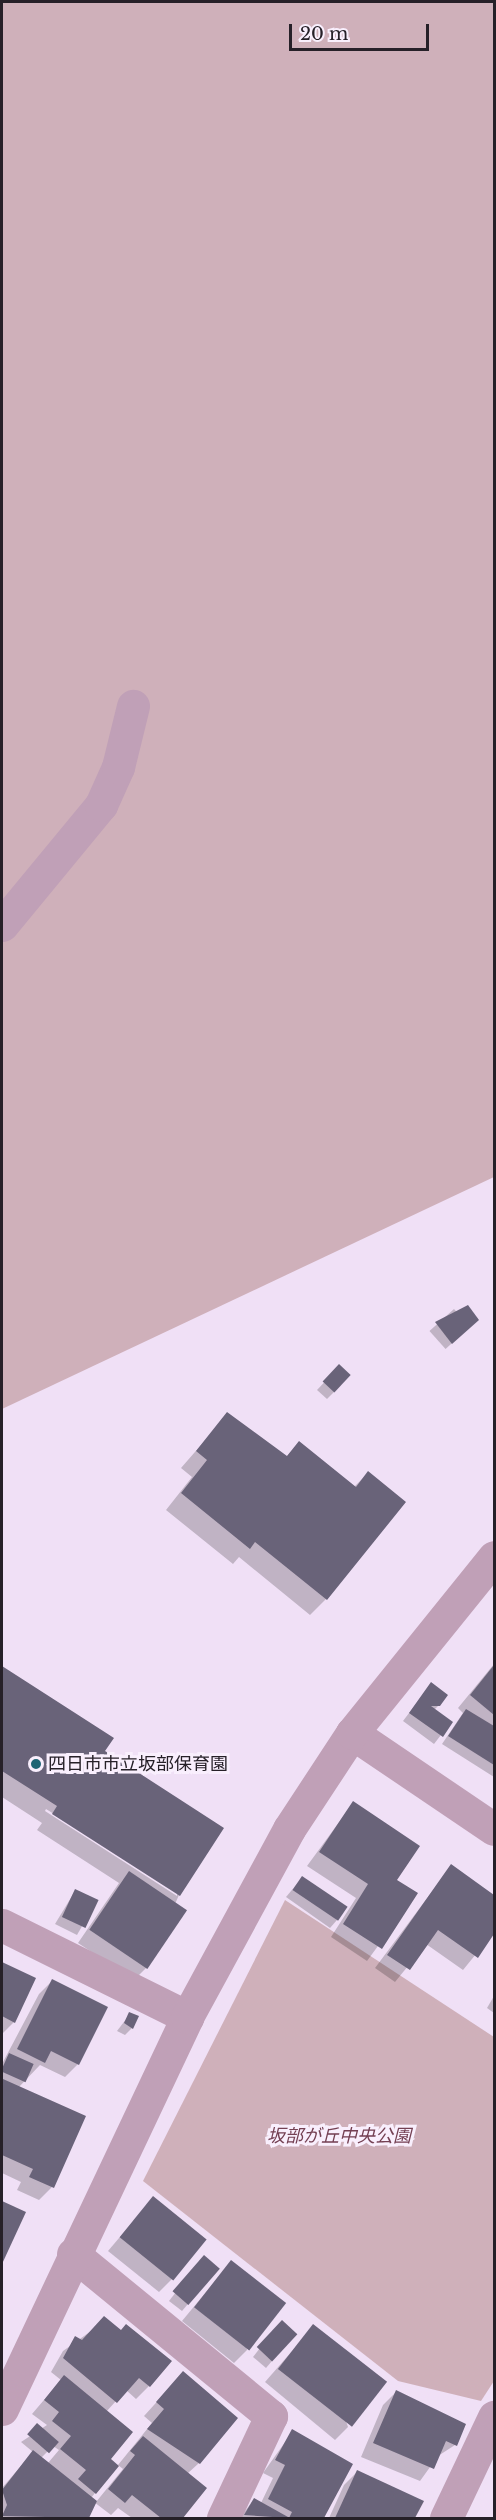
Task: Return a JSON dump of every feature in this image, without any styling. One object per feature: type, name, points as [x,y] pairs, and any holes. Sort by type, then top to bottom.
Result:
[{"type":"street","points":[[2,925],[101,805],[118,767],[133,706]]},
{"type":"street","points":[[2,2409],[187,2017],[289,1829],[352,1733],[495,1557]]},
{"type":"street","points":[[352,1733],[495,1830]]},
{"type":"street","points":[[2,1925],[187,2017]]},
{"type":"street","points":[[74,2254],[271,2416],[223,2518]]},
{"type":"street","points":[[446,2518],[487,2453],[495,2417]]},
{"type":"green space","points":[[2,2],[494,2],[494,1177],[2,1409]]},
{"type":"green space","name":"坂部が丘中央公園","points":[[285,1900],[494,2037],[494,2381],[481,2401],[398,2381],[143,2181]]},
{"type":"building","points":[[468,1305],[479,1320],[452,1344],[435,1322]]},
{"type":"building","points":[[339,1364],[351,1375],[334,1392],[323,1382]]},
{"type":"building","points":[[227,1412],[287,1456],[299,1441],[356,1487],[368,1471],[406,1502],[327,1600],[255,1542],[250,1549],[181,1493],[207,1460],[196,1451]]},
{"type":"building","points":[[494,1665],[494,1715],[470,1695]]},
{"type":"building","points":[[2,1666],[114,1738],[105,1751],[224,1828],[180,1896],[52,1814],[57,1806],[2,1771]]},
{"type":"building","points":[[431,1682],[448,1695],[440,1706],[431,1706],[453,1722],[443,1737],[409,1713]]},
{"type":"building","points":[[466,1709],[494,1726],[494,1765],[448,1736]]},
{"type":"building","points":[[353,1801],[420,1846],[397,1880],[418,1893],[382,1949],[343,1924],[368,1884],[319,1852]]},
{"type":"building","points":[[451,1864],[494,1895],[494,1934],[478,1958],[438,1930],[410,1970],[387,1955]]},
{"type":"building","points":[[129,1871],[187,1910],[147,1969],[89,1930]]},
{"type":"building","points":[[302,1876],[348,1907],[338,1921],[292,1890]]},
{"type":"building","points":[[75,1889],[99,1900],[85,1928],[62,1917]]},
{"type":"building","points":[[2,1962],[36,1978],[15,2023],[2,2016]]},
{"type":"building","points":[[52,1979],[108,2007],[79,2065],[51,2051],[45,2063],[17,2049]]},
{"type":"building","points":[[129,2012],[139,2016],[133,2029],[124,2023]]},
{"type":"building","points":[[9,2053],[34,2064],[26,2082],[2,2072]]},
{"type":"building","points":[[3,2079],[86,2116],[54,2188],[29,2177],[33,2169],[2,2155]]},
{"type":"building","points":[[153,2196],[207,2239],[173,2281],[120,2237]]},
{"type":"building","points":[[2,2201],[26,2212],[2,2264]]},
{"type":"building","points":[[204,2255],[220,2269],[188,2305],[173,2291]]},
{"type":"building","points":[[231,2260],[286,2303],[249,2350],[194,2307]]},
{"type":"building","points":[[104,2316],[121,2330],[126,2324],[172,2361],[150,2387],[139,2378],[117,2403],[63,2358],[75,2336],[82,2340]]},
{"type":"building","points":[[282,2320],[297,2334],[272,2361],[257,2347]]},
{"type":"building","points":[[313,2324],[387,2382],[352,2427],[278,2369]]},
{"type":"building","points":[[183,2371],[238,2418],[200,2464],[147,2429],[164,2409],[156,2402]]},
{"type":"building","points":[[64,2375],[133,2432],[111,2459],[119,2466],[96,2494],[78,2479],[86,2470],[60,2449],[71,2436],[52,2421],[59,2412],[44,2400]]},
{"type":"building","points":[[396,2390],[466,2424],[457,2446],[446,2441],[434,2469],[373,2443]]},
{"type":"building","points":[[37,2423],[59,2442],[49,2453],[27,2434]]},
{"type":"building","points":[[292,2429],[353,2464],[324,2518],[289,2518],[292,2512],[268,2499],[285,2465],[275,2460]]},
{"type":"building","points":[[143,2436],[207,2488],[183,2518],[161,2518],[132,2495],[125,2503],[108,2489],[135,2455],[130,2451]]},
{"type":"building","points":[[33,2450],[97,2501],[89,2518],[2,2516],[7,2505],[2,2490]]},
{"type":"building","points":[[357,2470],[424,2501],[415,2518],[335,2518]]},
{"type":"building","points":[[254,2498],[288,2517],[244,2515]]},
{"type":"place","name":"四日市市立坂部保育園","points":[[36,1764]]}]
